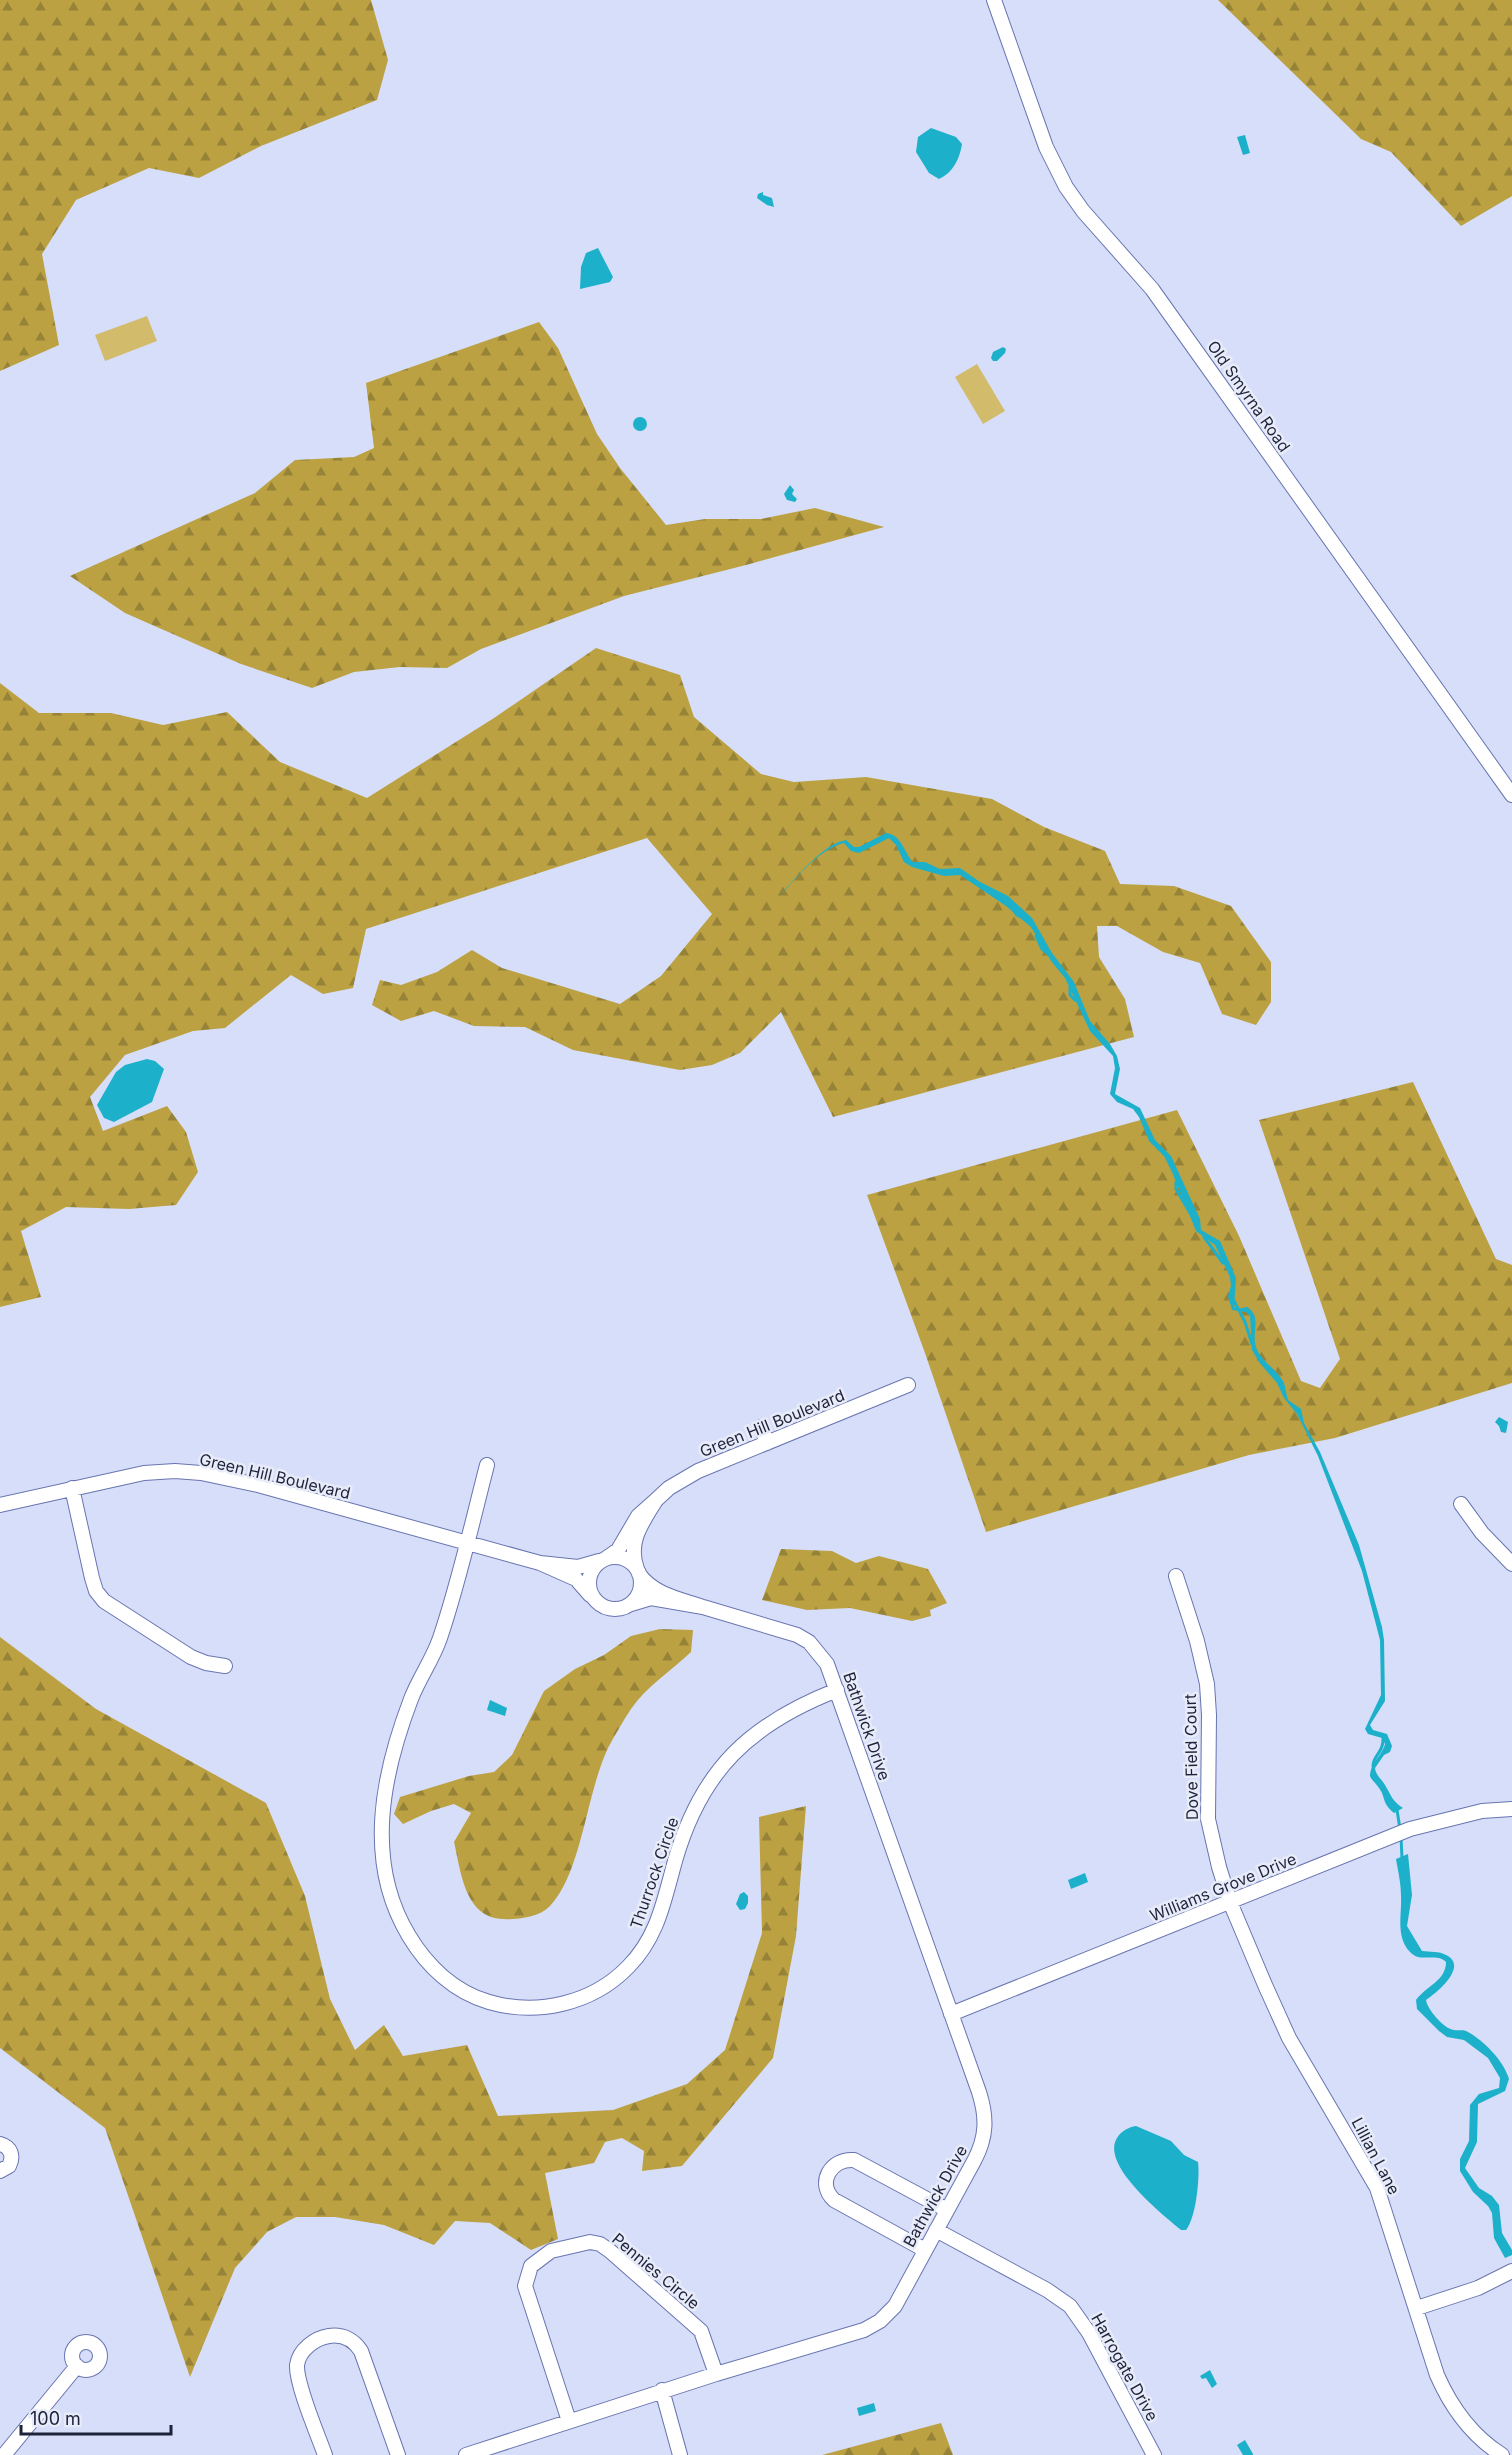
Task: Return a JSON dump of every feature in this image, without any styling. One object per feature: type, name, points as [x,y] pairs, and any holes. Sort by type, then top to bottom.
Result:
[{"type":"street","name":"Old Smyrna Road","points":[[994,0],[1046,147],[1066,187],[1083,211],[1152,289],[1512,795]]},
{"type":"street","name":"Green Hill Boulevard","points":[[540,1563],[578,1567],[603,1560],[618,1550],[638,1516],[684,1478],[908,1385]]},
{"type":"street","points":[[761,1427],[767,1443]]},
{"type":"street","name":"Thurrock Circle","points":[[487,1465],[441,1636],[414,1691],[401,1728],[386,1784],[381,1830],[388,1887],[406,1932],[419,1953],[435,1971],[456,1987],[477,1998],[513,2007],[555,2006],[595,1992],[621,1974],[637,1958],[656,1929],[687,1826],[700,1798],[717,1772],[736,1751],[766,1725],[796,1707],[837,1690]]},
{"type":"street","name":"Green Hill Boulevard","points":[[0,1505],[153,1472],[201,1473],[258,1485],[540,1563],[576,1579],[593,1598]]},
{"type":"street","points":[[72,1488],[92,1578],[96,1591],[104,1601],[190,1657],[213,1665],[225,1666]]},
{"type":"street","name":"Green Hill Boulevard","points":[[638,1572],[633,1550],[636,1536],[656,1500]]},
{"type":"street","points":[[1461,1504],[1482,1533],[1512,1564]]},
{"type":"street","points":[[622,1558],[638,1572],[640,1590],[629,1605],[609,1609],[600,1605],[593,1598],[589,1589],[589,1576],[594,1567],[603,1560],[622,1558]]},
{"type":"street","name":"Bathwick Drive","points":[[466,2455],[716,2373],[864,2330],[880,2321],[895,2306],[979,2154],[986,2124],[981,2097],[837,1690],[823,1658],[804,1638],[659,1592],[648,1585],[638,1572]]},
{"type":"street","name":"Dove Field Court","points":[[1176,1576],[1197,1641],[1206,1684],[1209,1830],[1230,1902]]},
{"type":"street","name":"Bathwick Drive","points":[[629,1605],[651,1598],[703,1607]]},
{"type":"street","name":"Williams Grove Drive","points":[[951,2014],[1410,1829],[1482,1811],[1512,1809]]},
{"type":"street","name":"Lillian Lane","points":[[1230,1902],[1289,2038],[1377,2188],[1437,2375],[1448,2398],[1461,2418],[1492,2449],[1502,2455]]},
{"type":"street","points":[[0,2144],[9,2149],[12,2158],[9,2166],[0,2171]]},
{"type":"street","points":[[925,2250],[834,2200],[827,2191],[828,2171],[841,2162],[854,2160],[947,2210]]},
{"type":"street","name":"Harrogate Drive","points":[[936,2230],[1055,2294],[1075,2311],[1154,2455]]},
{"type":"street","name":"Pennies Circle","points":[[569,2421],[525,2286],[531,2266],[551,2251],[590,2242],[600,2244],[610,2251],[701,2331],[716,2373]]},
{"type":"street","points":[[1417,2308],[1478,2288],[1512,2271]]},
{"type":"street","points":[[325,2455],[303,2392],[297,2365],[300,2355],[308,2346],[324,2337],[334,2335],[353,2342],[362,2351],[398,2455]]},
{"type":"street","points":[[2,2455],[77,2366]]},
{"type":"street","points":[[662,2390],[680,2455]]},
{"type":"green space","points":[[0,0],[371,0],[388,60],[377,100],[261,146],[199,178],[149,168],[76,200],[42,254],[59,345],[0,371]]},
{"type":"green space","points":[[1218,0],[1512,0],[1512,196],[1461,226],[1391,152],[1361,139]]},
{"type":"green space","points":[[539,322],[558,348],[597,434],[620,468],[666,525],[705,519],[761,519],[815,508],[884,527],[624,596],[481,649],[447,668],[400,667],[354,672],[312,688],[241,664],[125,613],[70,576],[255,493],[295,460],[354,457],[374,448],[366,383]]},
{"type":"green space","points":[[596,648],[680,675],[694,717],[761,774],[794,782],[866,777],[992,799],[1044,827],[1105,851],[1120,884],[1174,886],[1231,906],[1271,962],[1271,1002],[1256,1025],[1222,1014],[1200,963],[1163,952],[1117,926],[1097,926],[1099,957],[1125,999],[1134,1037],[833,1117],[781,1012],[740,1053],[712,1065],[680,1070],[573,1050],[525,1027],[474,1026],[434,1011],[401,1021],[372,1005],[380,980],[401,985],[437,972],[472,950],[502,968],[620,1004],[661,976],[712,914],[647,838],[366,929],[353,988],[323,994],[291,975],[225,1028],[193,1031],[125,1055],[90,1097],[103,1131],[167,1106],[186,1132],[198,1172],[176,1205],[129,1209],[66,1207],[21,1231],[41,1297],[0,1307],[0,683],[39,713],[111,713],[163,725],[227,712],[280,762],[367,798],[494,718]]},
{"type":"green space","points":[[1413,1082],[1496,1259],[1512,1265],[1512,1383],[1335,1438],[1249,1455],[986,1532],[925,1353],[867,1195],[1177,1110],[1239,1236],[1301,1381],[1320,1388],[1340,1359],[1259,1120]]},
{"type":"green space","points":[[781,1549],[832,1551],[856,1563],[879,1556],[928,1569],[947,1603],[930,1610],[931,1616],[912,1621],[850,1608],[807,1610],[762,1600]]},
{"type":"green space","points":[[660,1629],[693,1630],[691,1652],[637,1701],[608,1748],[594,1787],[577,1853],[561,1891],[546,1910],[528,1917],[503,1919],[490,1917],[480,1911],[467,1891],[454,1842],[471,1813],[454,1804],[431,1811],[403,1824],[394,1814],[400,1797],[469,1776],[494,1772],[512,1755],[544,1691],[575,1669],[604,1655],[631,1636]]},
{"type":"green space","points":[[0,1637],[96,1709],[266,1803],[305,1896],[330,1999],[355,2050],[384,2025],[403,2056],[467,2045],[498,2116],[613,2110],[687,2084],[725,2050],[762,1933],[759,1817],[806,1806],[796,1936],[773,2058],[682,2166],[642,2171],[644,2151],[622,2138],[605,2142],[594,2163],[545,2173],[558,2239],[531,2250],[490,2223],[455,2221],[434,2245],[384,2225],[335,2217],[296,2217],[267,2232],[235,2268],[190,2377],[105,2128],[0,2048]]},
{"type":"green space","points":[[941,2423],[953,2455],[822,2455]]},
{"type":"shaded area","points":[[147,316],[157,341],[105,361],[95,335]]},
{"type":"shaded area","points":[[977,364],[1005,411],[983,424],[955,377]]},
{"type":"water","points":[[931,128],[956,137],[962,144],[955,164],[939,179],[929,173],[916,152],[918,137]]},
{"type":"water","points":[[1245,135],[1250,153],[1243,155],[1237,137]]},
{"type":"water","points":[[763,192],[763,195],[772,198],[774,207],[757,198],[758,194]]},
{"type":"water","points":[[598,248],[613,277],[610,282],[580,289],[581,267],[586,253]]},
{"type":"water","points":[[1003,347],[1006,349],[1005,353],[997,361],[993,361],[991,358],[993,352]]},
{"type":"water","points":[[640,417],[645,419],[647,424],[645,429],[640,431],[635,429],[633,424],[635,419]]},
{"type":"water","points":[[790,485],[794,490],[792,494],[797,499],[795,502],[787,500],[784,494]]},
{"type":"water","points":[[886,833],[891,834],[899,840],[913,862],[925,862],[940,869],[960,868],[980,882],[1008,896],[1032,918],[1052,953],[1074,982],[1090,1021],[1117,1056],[1120,1069],[1115,1094],[1140,1108],[1155,1140],[1171,1156],[1200,1219],[1201,1230],[1220,1241],[1236,1278],[1234,1306],[1237,1309],[1247,1307],[1254,1314],[1257,1349],[1283,1381],[1288,1400],[1301,1409],[1304,1423],[1320,1452],[1359,1545],[1384,1640],[1385,1701],[1370,1725],[1373,1730],[1387,1734],[1392,1746],[1390,1752],[1384,1755],[1375,1768],[1392,1798],[1403,1808],[1394,1813],[1387,1806],[1381,1791],[1370,1776],[1372,1766],[1385,1744],[1382,1738],[1368,1734],[1365,1729],[1381,1695],[1380,1640],[1362,1571],[1318,1456],[1297,1414],[1252,1350],[1250,1316],[1246,1312],[1232,1310],[1228,1296],[1231,1286],[1230,1277],[1215,1245],[1196,1231],[1164,1156],[1149,1141],[1133,1109],[1117,1102],[1110,1094],[1115,1068],[1113,1056],[1090,1031],[1065,978],[1051,961],[1031,927],[1006,906],[960,875],[944,876],[912,867],[904,862],[896,845],[889,838],[859,853],[851,851],[844,843],[825,852],[807,866],[827,849],[837,843],[846,840],[854,847],[859,847]]},
{"type":"water","points":[[147,1059],[155,1061],[164,1069],[152,1102],[114,1122],[104,1118],[97,1105],[116,1072],[125,1065]]},
{"type":"water","points":[[1499,1417],[1508,1422],[1506,1433],[1501,1432],[1495,1422]]},
{"type":"water","points":[[490,1700],[507,1708],[505,1716],[487,1710]]},
{"type":"water","points":[[1408,1854],[1412,1895],[1407,1926],[1422,1951],[1446,1955],[1452,1960],[1454,1966],[1449,1979],[1426,2000],[1427,2004],[1437,2018],[1450,2029],[1466,2031],[1487,2046],[1503,2065],[1509,2079],[1505,2091],[1478,2104],[1477,2142],[1465,2168],[1479,2188],[1492,2196],[1499,2205],[1502,2233],[1512,2250],[1512,2255],[1505,2258],[1494,2238],[1492,2213],[1473,2192],[1460,2171],[1460,2159],[1469,2141],[1470,2105],[1479,2094],[1499,2088],[1500,2078],[1488,2058],[1464,2040],[1447,2037],[1417,2009],[1416,2000],[1443,1974],[1446,1962],[1438,1958],[1415,1956],[1403,1940],[1396,1859]]},
{"type":"water","points":[[1085,1873],[1088,1882],[1071,1889],[1068,1880]]},
{"type":"water","points":[[744,1892],[748,1896],[748,1903],[745,1909],[740,1910],[736,1904],[740,1894]]},
{"type":"water","points":[[1136,2126],[1171,2141],[1184,2155],[1198,2162],[1196,2197],[1192,2217],[1186,2230],[1181,2230],[1148,2201],[1136,2189],[1117,2162],[1114,2149],[1117,2138],[1125,2130]]},
{"type":"water","points":[[1210,2370],[1217,2384],[1212,2388],[1206,2378],[1202,2379],[1200,2376]]},
{"type":"water","points":[[874,2403],[876,2411],[859,2416],[857,2408]]},
{"type":"water","points":[[1245,2440],[1253,2455],[1243,2455],[1237,2445]]},
{"type":"waterway","points":[[1014,911],[1025,919]]},
{"type":"waterway","points":[[1036,936],[1042,949],[1047,953]]},
{"type":"waterway","points":[[1070,987],[1070,995],[1075,1000]]},
{"type":"waterway","points":[[1176,1182],[1176,1189],[1190,1213]]},
{"type":"waterway","points":[[1204,1237],[1223,1263]]},
{"type":"waterway","points":[[1232,1297],[1245,1322],[1252,1344]]},
{"type":"waterway","points":[[1373,1766],[1382,1747],[1383,1737]]},
{"type":"waterway","points":[[1397,1810],[1400,1829]]},
{"type":"waterway","points":[[1401,1836],[1402,1859]]}]
